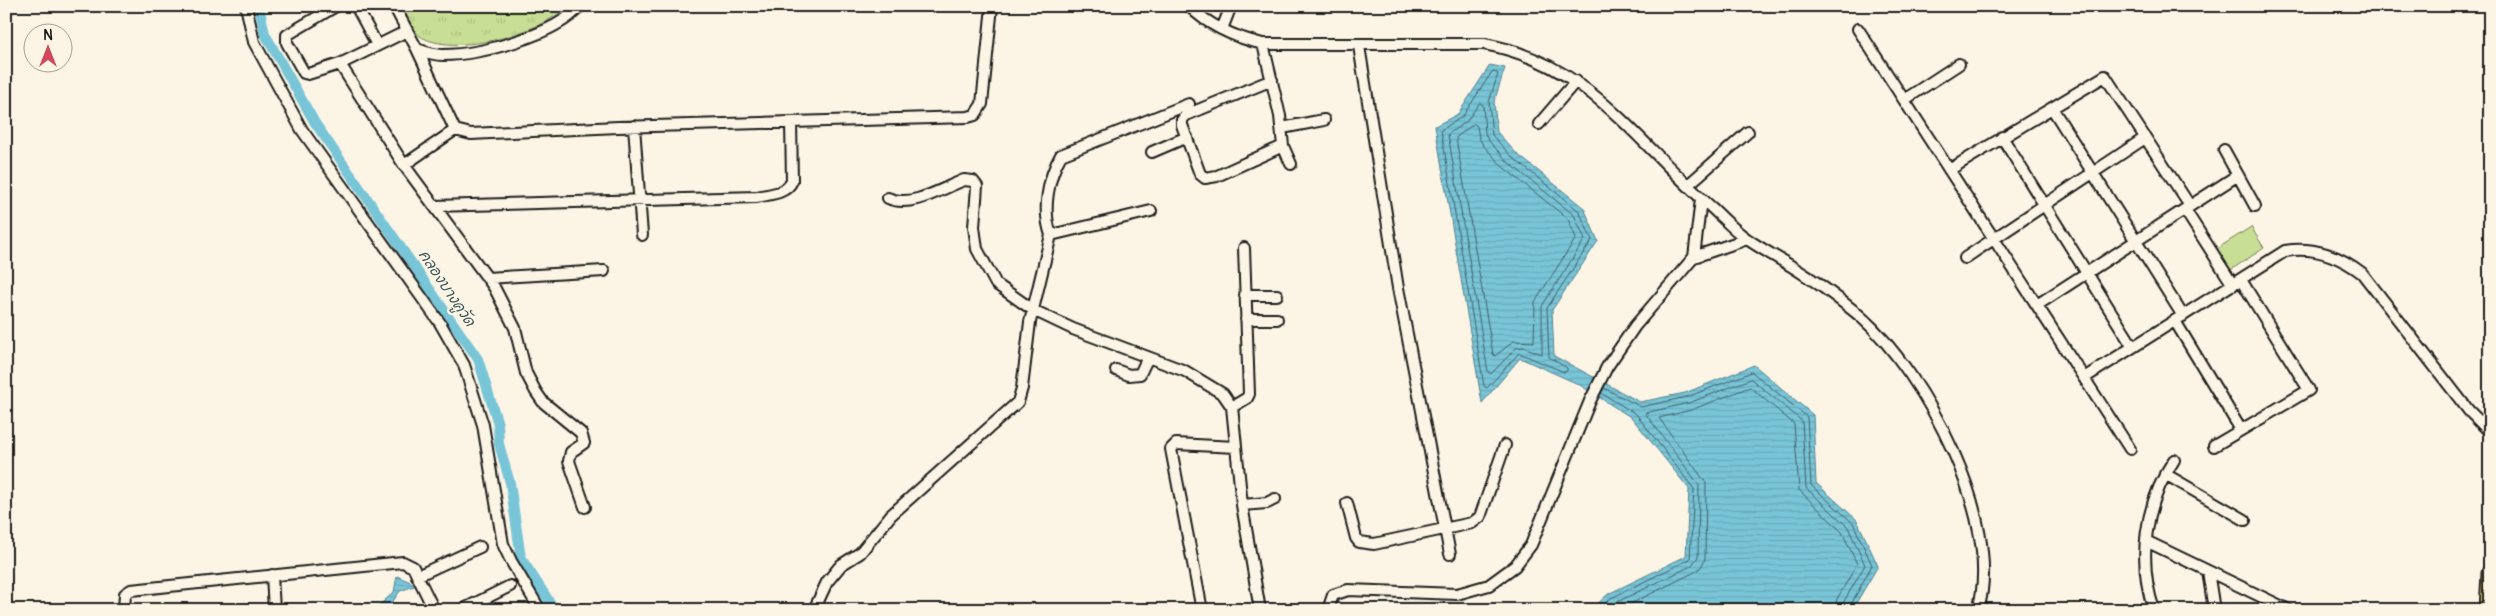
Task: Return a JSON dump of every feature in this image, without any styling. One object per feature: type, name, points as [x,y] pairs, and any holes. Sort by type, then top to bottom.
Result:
[{"type":"main road","points":[[2488,610],[2490,573]]},
{"type":"street","points":[[246,6],[254,42],[302,130],[440,323],[464,365],[483,425],[503,544],[540,610]]},
{"type":"street","points":[[336,6],[290,32],[286,39],[304,73],[308,74],[340,64],[407,31]]},
{"type":"street","points":[[356,6],[377,45]]},
{"type":"street","points":[[394,6],[417,49],[455,130]]},
{"type":"street","points":[[417,49],[441,55],[461,54],[530,38],[564,22],[580,6]]},
{"type":"street","points":[[404,165],[455,130],[471,134],[634,126],[954,118],[975,115],[982,104],[992,6]]},
{"type":"street","points":[[1189,6],[1222,29],[1246,40],[1263,44],[1359,46],[1484,44],[1508,48],[1543,61],[1585,87],[1639,135],[1701,199],[1747,239],[1808,276],[1860,316],[1887,344],[1912,375],[1942,426],[1971,499],[1983,557],[1983,579],[1978,610]]},
{"type":"street","points":[[1222,29],[1232,6]]},
{"type":"street","points":[[1858,29],[2130,449]]},
{"type":"street","points":[[1263,44],[1282,128],[1283,146],[1291,164]]},
{"type":"street","points":[[1359,46],[1398,288],[1450,554]]},
{"type":"street","points":[[340,64],[404,165],[487,278],[510,315],[519,339],[526,373],[536,392],[543,402],[581,433],[584,443],[571,452],[569,461],[585,507]]},
{"type":"street","points":[[1904,100],[1959,64]]},
{"type":"street","points":[[1949,170],[2105,76],[2187,208],[2309,390],[2214,446]]},
{"type":"street","points":[[1272,80],[1183,117],[1182,125],[1200,174],[1205,178],[1216,176],[1283,146]]},
{"type":"street","points":[[1539,124],[1576,81]]},
{"type":"street","points":[[814,610],[827,582],[841,566],[860,552],[891,515],[1018,402],[1022,388],[1030,309],[1051,235],[1047,198],[1061,155],[1189,104]]},
{"type":"street","points":[[2052,108],[2136,241],[2241,430]]},
{"type":"street","points":[[1282,128],[1324,120]]},
{"type":"street","points":[[434,206],[757,197],[782,192],[789,187],[792,180],[791,122]]},
{"type":"street","points":[[634,126],[642,235]]},
{"type":"street","points":[[1688,185],[1748,132]]},
{"type":"street","points":[[1152,152],[1187,137]]},
{"type":"street","points":[[2002,137],[2133,347]]},
{"type":"street","points":[[1965,258],[1993,237],[2145,138]]},
{"type":"street","points":[[2224,150],[2255,206]]},
{"type":"street","points":[[2037,305],[2238,175]]},
{"type":"street","points":[[888,198],[895,201],[912,201],[964,180],[973,180],[977,186],[974,227],[977,249],[996,284],[1030,309],[1073,328],[1185,371],[1223,394],[1232,407],[1242,505],[1260,610]]},
{"type":"street","points":[[1694,257],[1701,199]]},
{"type":"street","points":[[1051,235],[1151,211]]},
{"type":"street","points":[[1328,610],[1333,595],[1348,590],[1457,594],[1489,585],[1515,566],[1530,545],[1606,367],[1634,326],[1694,257],[1747,239]]},
{"type":"street","points":[[1232,407],[1247,398],[1249,394],[1244,248]]},
{"type":"street","points":[[2084,378],[2285,251],[2296,249],[2320,252],[2350,264],[2362,273],[2469,412],[2490,432]]},
{"type":"street","points":[[487,278],[604,271]]},
{"type":"street","points":[[1245,295],[1277,295]]},
{"type":"street","points":[[1246,319],[1277,319]]},
{"type":"street","points":[[1116,370],[1129,375],[1140,374],[1148,357]]},
{"type":"street","points":[[1202,610],[1171,449],[1176,444],[1236,447]]},
{"type":"street","points":[[1347,503],[1359,542],[1374,544],[1472,523],[1480,518],[1505,445]]},
{"type":"street","points":[[2154,610],[2148,586],[2146,541],[2156,493],[2174,460]]},
{"type":"street","points":[[2165,474],[2245,520]]},
{"type":"street","points":[[1242,505],[1266,503],[1274,499]]},
{"type":"street","points":[[2146,541],[2282,608]]},
{"type":"street","points":[[417,576],[480,547]]},
{"type":"street","points":[[124,610],[124,594],[131,590],[403,562],[413,567],[434,610]]},
{"type":"street","points":[[2208,571],[2214,610]]},
{"type":"street","points":[[272,575],[274,610]]},
{"type":"street","points":[[462,610],[510,586]]},
{"type":"green space","points":[[402,6],[568,6],[555,16],[518,33],[475,43],[454,44],[435,42],[420,36],[412,26]]},
{"type":"green space","points":[[2251,227],[2264,248],[2229,271],[2215,250]]},
{"type":"water","points":[[1490,65],[1505,68],[1494,102],[1497,132],[1516,153],[1584,208],[1598,241],[1552,310],[1554,356],[1640,402],[1685,393],[1754,365],[1813,415],[1816,483],[1857,520],[1878,566],[1852,610],[1591,610],[1608,594],[1686,556],[1689,489],[1632,418],[1578,384],[1520,358],[1482,403],[1435,126],[1458,114]]},
{"type":"water","points":[[397,576],[417,585],[400,591],[387,610],[374,610],[394,592]]},
{"type":"waterway","name":"คลองบางคูวัด","points":[[259,6],[265,34],[315,123],[478,359],[498,424],[499,444],[510,483],[521,558],[555,610]]}]
